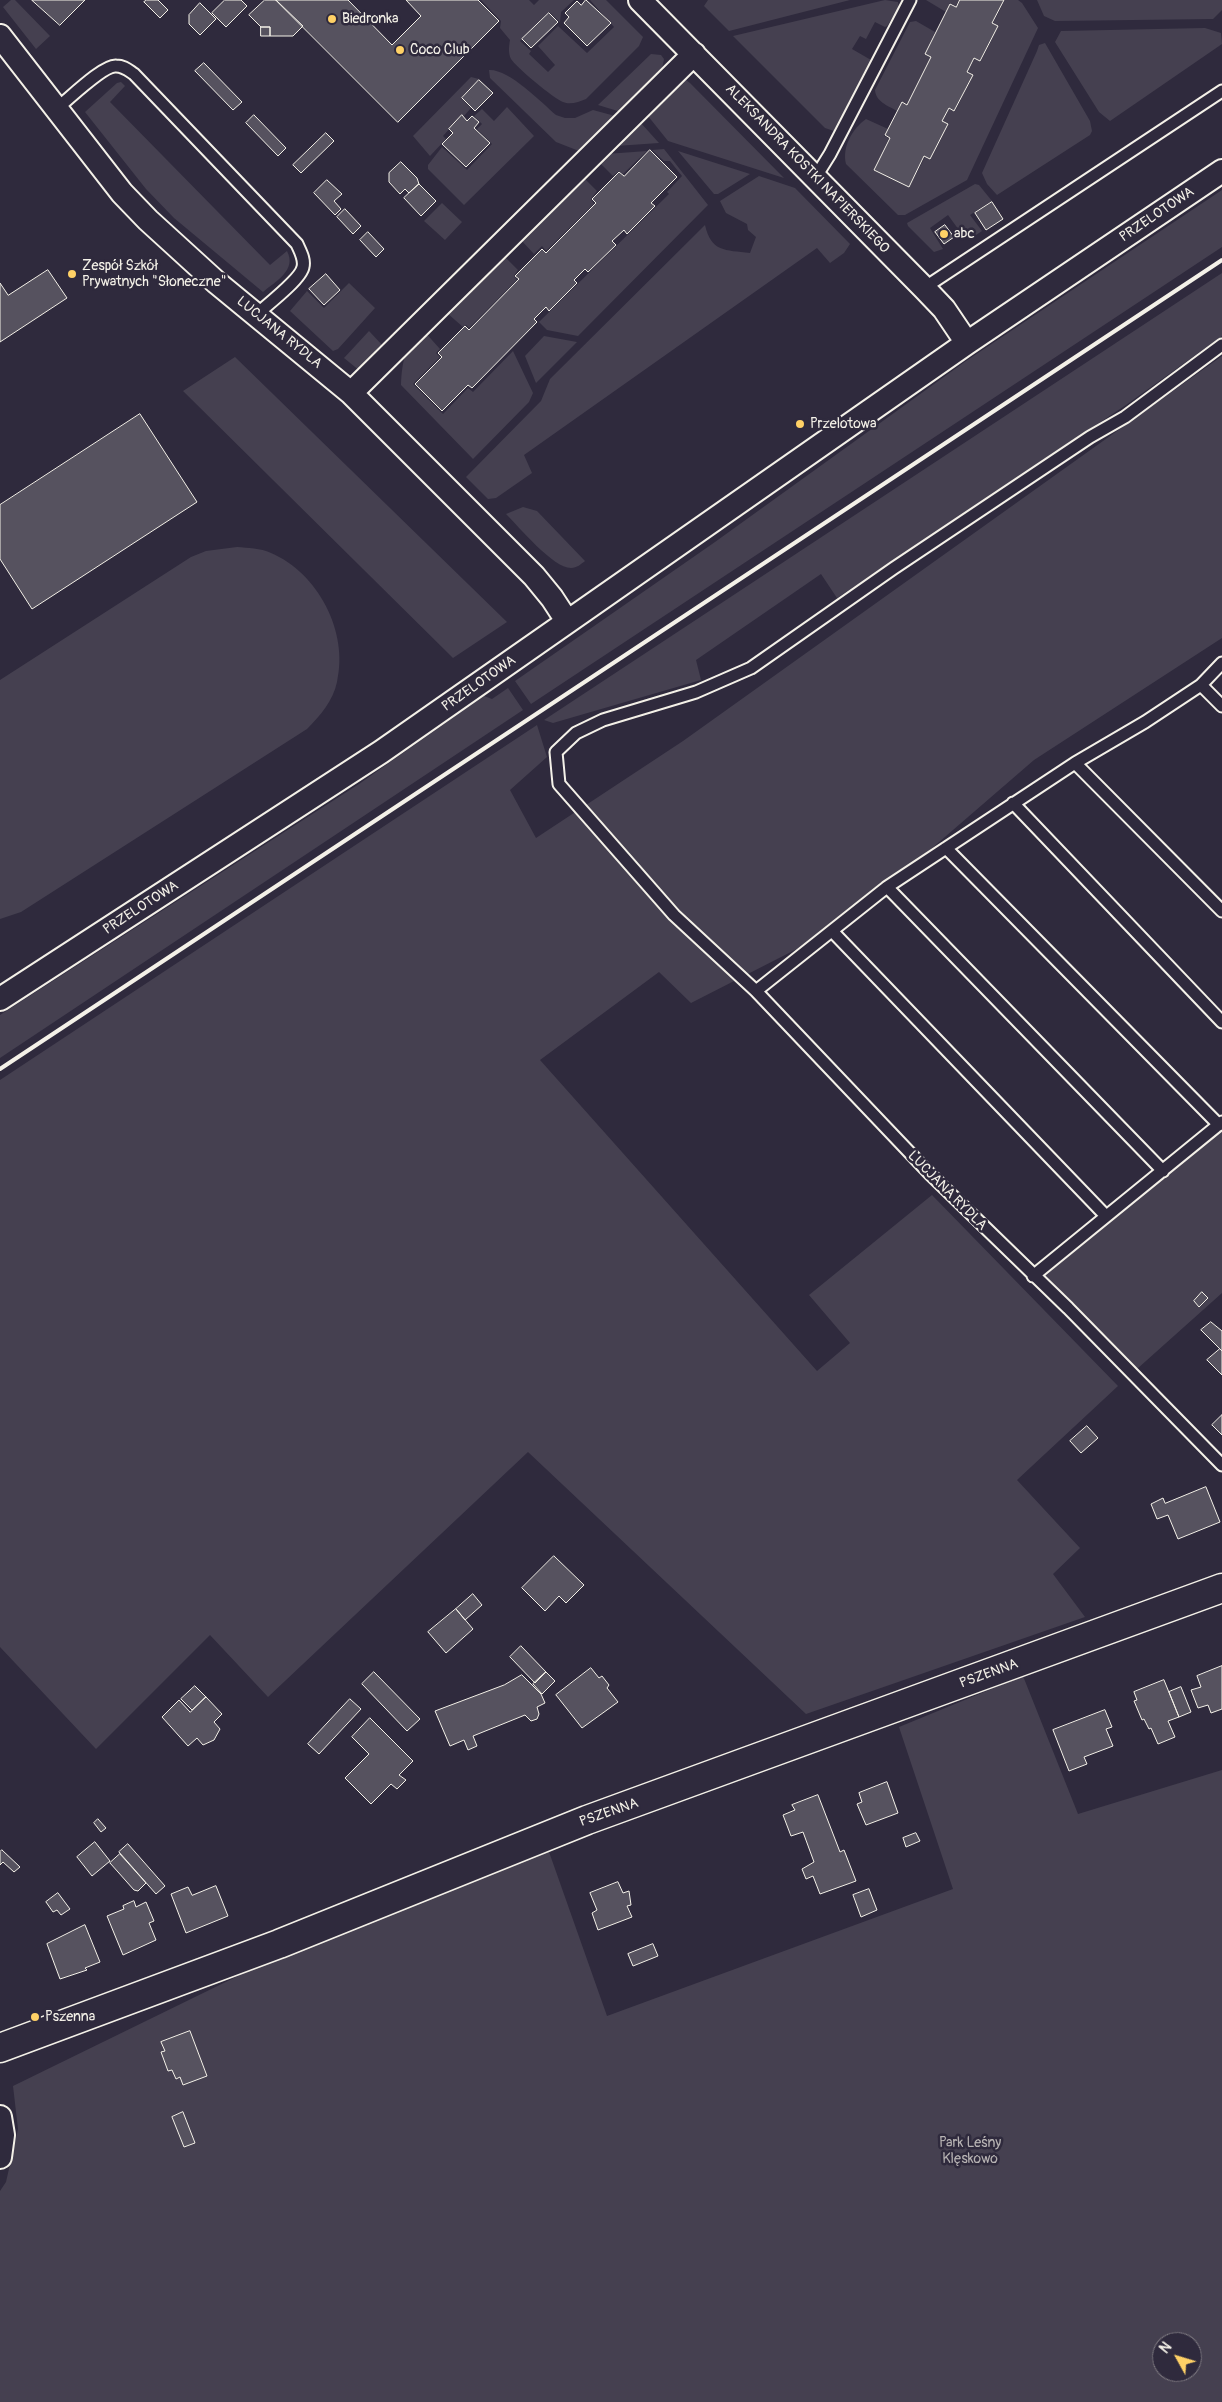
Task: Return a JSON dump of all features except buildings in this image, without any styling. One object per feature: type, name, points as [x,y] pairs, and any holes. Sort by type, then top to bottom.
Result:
[{"type":"street","name":"ALEKSANDRA KOSTKI NAPIERSKIEGO","points":[[640,0],[924,288],[944,310],[967,343]]},
{"type":"street","name":"LUCJANA RYDLA","points":[[0,36],[122,193],[148,220],[216,282],[351,393],[534,576],[568,621]]},
{"type":"street","points":[[351,393],[694,54]]},
{"type":"street","name":"PRZELOTOWA","points":[[0,999],[341,778],[967,343],[1222,171]]},
{"type":"street","name":"PSZENNA","points":[[0,2048],[279,1944],[587,1820],[1222,1588]]},
{"type":"street","points":[[0,2117],[3,2135],[0,2157]]},
{"type":"lane","points":[[814,178],[830,154],[910,0]]},
{"type":"lane","points":[[56,109],[114,65],[124,67],[134,74],[297,244],[302,256],[303,267],[297,277],[257,314]]},
{"type":"lane","points":[[924,288],[1222,91]]},
{"type":"lane","name":"LUCJANA RYDLA","points":[[1222,345],[1125,417],[1090,437],[894,568],[751,668],[696,692],[603,720],[576,733],[556,752],[559,784],[674,915],[756,990],[930,1174],[1032,1276],[1068,1308],[1222,1465]]},
{"type":"lane","points":[[756,990],[887,887],[1012,803],[1145,722],[1201,685],[1222,663]]},
{"type":"lane","points":[[1201,685],[1222,706]]},
{"type":"lane","points":[[1075,763],[1222,911]]},
{"type":"lane","points":[[1012,803],[1222,1022]]},
{"type":"lane","points":[[946,848],[1221,1124],[1032,1276]]},
{"type":"lane","points":[[887,887],[1163,1171]]},
{"type":"lane","points":[[832,931],[1106,1216]]},
{"type":"green space","points":[[11,0],[15,0],[50,36],[36,49],[3,7]]},
{"type":"green space","points":[[481,0],[529,0],[534,5],[539,0],[574,0],[561,12],[560,22],[549,12],[520,41],[531,51],[529,54],[548,72],[555,65],[538,46],[558,26],[587,53],[614,27],[590,0],[606,0],[643,37],[639,46],[586,99],[574,103],[566,103],[558,100],[514,63],[509,54],[510,40],[500,28],[501,21]]},
{"type":"green space","points":[[708,0],[850,0],[729,31],[704,6]]},
{"type":"green space","points":[[885,0],[898,2],[899,8],[887,26],[885,27],[875,22],[866,39],[860,36],[852,49],[871,60],[834,131],[825,128],[733,36]]},
{"type":"green space","points":[[926,0],[959,0],[956,6],[950,3],[946,12]]},
{"type":"green space","points":[[1005,0],[1018,0],[1022,3],[1038,28],[967,180],[905,215],[898,215],[846,164],[845,151],[849,139],[856,128],[866,119],[888,129],[884,136],[889,138],[874,170],[909,187],[925,157],[930,159],[948,124],[942,121],[949,109],[955,111],[973,75],[968,71],[975,58],[981,61],[998,26],[993,23]]},
{"type":"green space","points":[[1037,0],[1222,0],[1222,10],[1213,19],[1055,21],[1044,16]]},
{"type":"green space","points":[[916,21],[935,32],[925,54],[931,57],[907,104],[902,102],[897,111],[877,98],[875,90],[910,22]]},
{"type":"green space","points":[[1205,28],[1221,33],[1222,44],[1110,121],[1099,112],[1055,42],[1061,31]]},
{"type":"green space","points":[[1045,43],[1090,121],[1092,131],[1090,135],[997,195],[987,184],[982,173],[1039,45]]},
{"type":"green space","points":[[651,54],[661,55],[664,59],[662,69],[621,112],[598,105]]},
{"type":"green space","points":[[489,70],[497,71],[515,80],[556,115],[565,118],[575,118],[593,110],[615,116],[579,151],[556,142],[490,78]]},
{"type":"green space","points":[[471,77],[479,79],[461,98],[471,108],[443,136],[446,139],[430,156],[413,136]]},
{"type":"green space","points":[[686,80],[784,178],[668,141],[648,116]]},
{"type":"green space","points":[[121,82],[125,86],[110,102],[270,265],[287,251],[289,264],[287,269],[279,279],[263,292],[174,218],[146,189],[85,112],[117,83]]},
{"type":"green space","points":[[507,107],[534,136],[464,205],[428,169],[428,165],[442,147],[467,170],[492,144],[477,129],[482,124],[474,116],[482,109],[494,121]]},
{"type":"green space","points":[[640,122],[659,143],[616,146]]},
{"type":"green space","points":[[664,149],[708,205],[578,336],[547,330],[539,322],[669,194],[667,192],[682,176],[670,161],[664,161],[652,150]]},
{"type":"green space","points":[[647,151],[623,174],[619,171],[613,176],[599,162],[606,154]]},
{"type":"green space","points":[[678,151],[750,174],[718,194],[714,194]]},
{"type":"green space","points":[[759,176],[795,188],[850,244],[844,253],[830,263],[817,248],[524,455],[532,473],[496,498],[488,499],[466,477],[541,401],[550,379],[705,225],[715,245],[726,250],[750,253],[756,237],[748,230],[747,224],[726,213],[720,201]]},
{"type":"green space","points":[[584,178],[597,191],[591,199],[594,204],[546,251],[542,246],[534,254],[520,239]]},
{"type":"green space","points":[[975,184],[979,185],[992,201],[970,215],[982,231],[976,235],[971,231],[964,237],[948,215],[930,228],[943,249],[934,252],[907,223]]},
{"type":"green space","points":[[1222,190],[1222,247],[531,704],[515,681],[715,542],[966,361]]},
{"type":"green space","points":[[442,203],[462,222],[445,240],[424,221]]},
{"type":"green space","points":[[504,256],[518,270],[514,276],[517,280],[469,328],[466,325],[463,327],[447,313]]},
{"type":"green space","points":[[1222,273],[1222,336],[1126,405],[837,598],[821,574],[696,660],[701,680],[553,723],[544,720]]},
{"type":"green space","points":[[349,283],[375,308],[338,349],[333,351],[290,311],[307,291],[324,308]]},
{"type":"green space","points":[[423,330],[440,349],[436,353],[440,357],[413,384],[443,414],[468,388],[473,392],[513,351],[533,393],[529,402],[473,459],[401,385],[402,368],[408,349]]},
{"type":"green space","points":[[369,331],[384,347],[360,371],[344,358]]},
{"type":"green space","points":[[544,336],[577,342],[536,383],[525,356]]},
{"type":"green space","points":[[1222,356],[1222,638],[1034,760],[887,887],[832,931],[691,1003],[659,972],[540,1060],[817,1371],[850,1343],[809,1295],[932,1195],[1118,1386],[1017,1480],[1080,1548],[1053,1574],[1085,1617],[806,1714],[528,1452],[268,1697],[210,1635],[96,1749],[0,1647],[0,1080],[537,725],[547,757],[510,790],[536,838],[683,741]]},
{"type":"green space","points":[[235,357],[507,622],[453,658],[183,391]]},
{"type":"green space","points":[[523,507],[537,511],[585,561],[577,567],[571,568],[555,561],[546,554],[506,514]]},
{"type":"green space","points":[[237,547],[267,551],[288,562],[316,589],[334,624],[338,644],[340,663],[337,682],[329,702],[307,729],[21,912],[0,919],[0,680],[191,557],[206,551]]},
{"type":"green space","points":[[508,688],[523,710],[0,1058],[0,1015],[359,784],[484,696],[492,699]]},
{"type":"green space","points":[[1222,1128],[1222,1293],[1137,1369],[1040,1270]]},
{"type":"green space","name":"Park Leśny Klęskowo","points":[[1023,1676],[1078,1814],[1222,1770],[1222,2402],[0,2402],[0,2191],[6,2182],[18,2129],[13,2086],[240,1975],[548,1849],[607,2016],[953,1889],[899,1727]]},
{"type":"railway","points":[[0,1069],[1222,260]]},
{"type":"place","name":"Biedronka","points":[[332,19]]},
{"type":"place","name":"Coco Club","points":[[400,50]]},
{"type":"place","name":"abc","points":[[944,234]]},
{"type":"place","name":"Zespół Szkół Prywatnych \"Słoneczne\"","points":[[72,274]]},
{"type":"place","name":"Przelotowa","points":[[800,424]]},
{"type":"place","name":"Pszenna","points":[[35,2017]]}]
